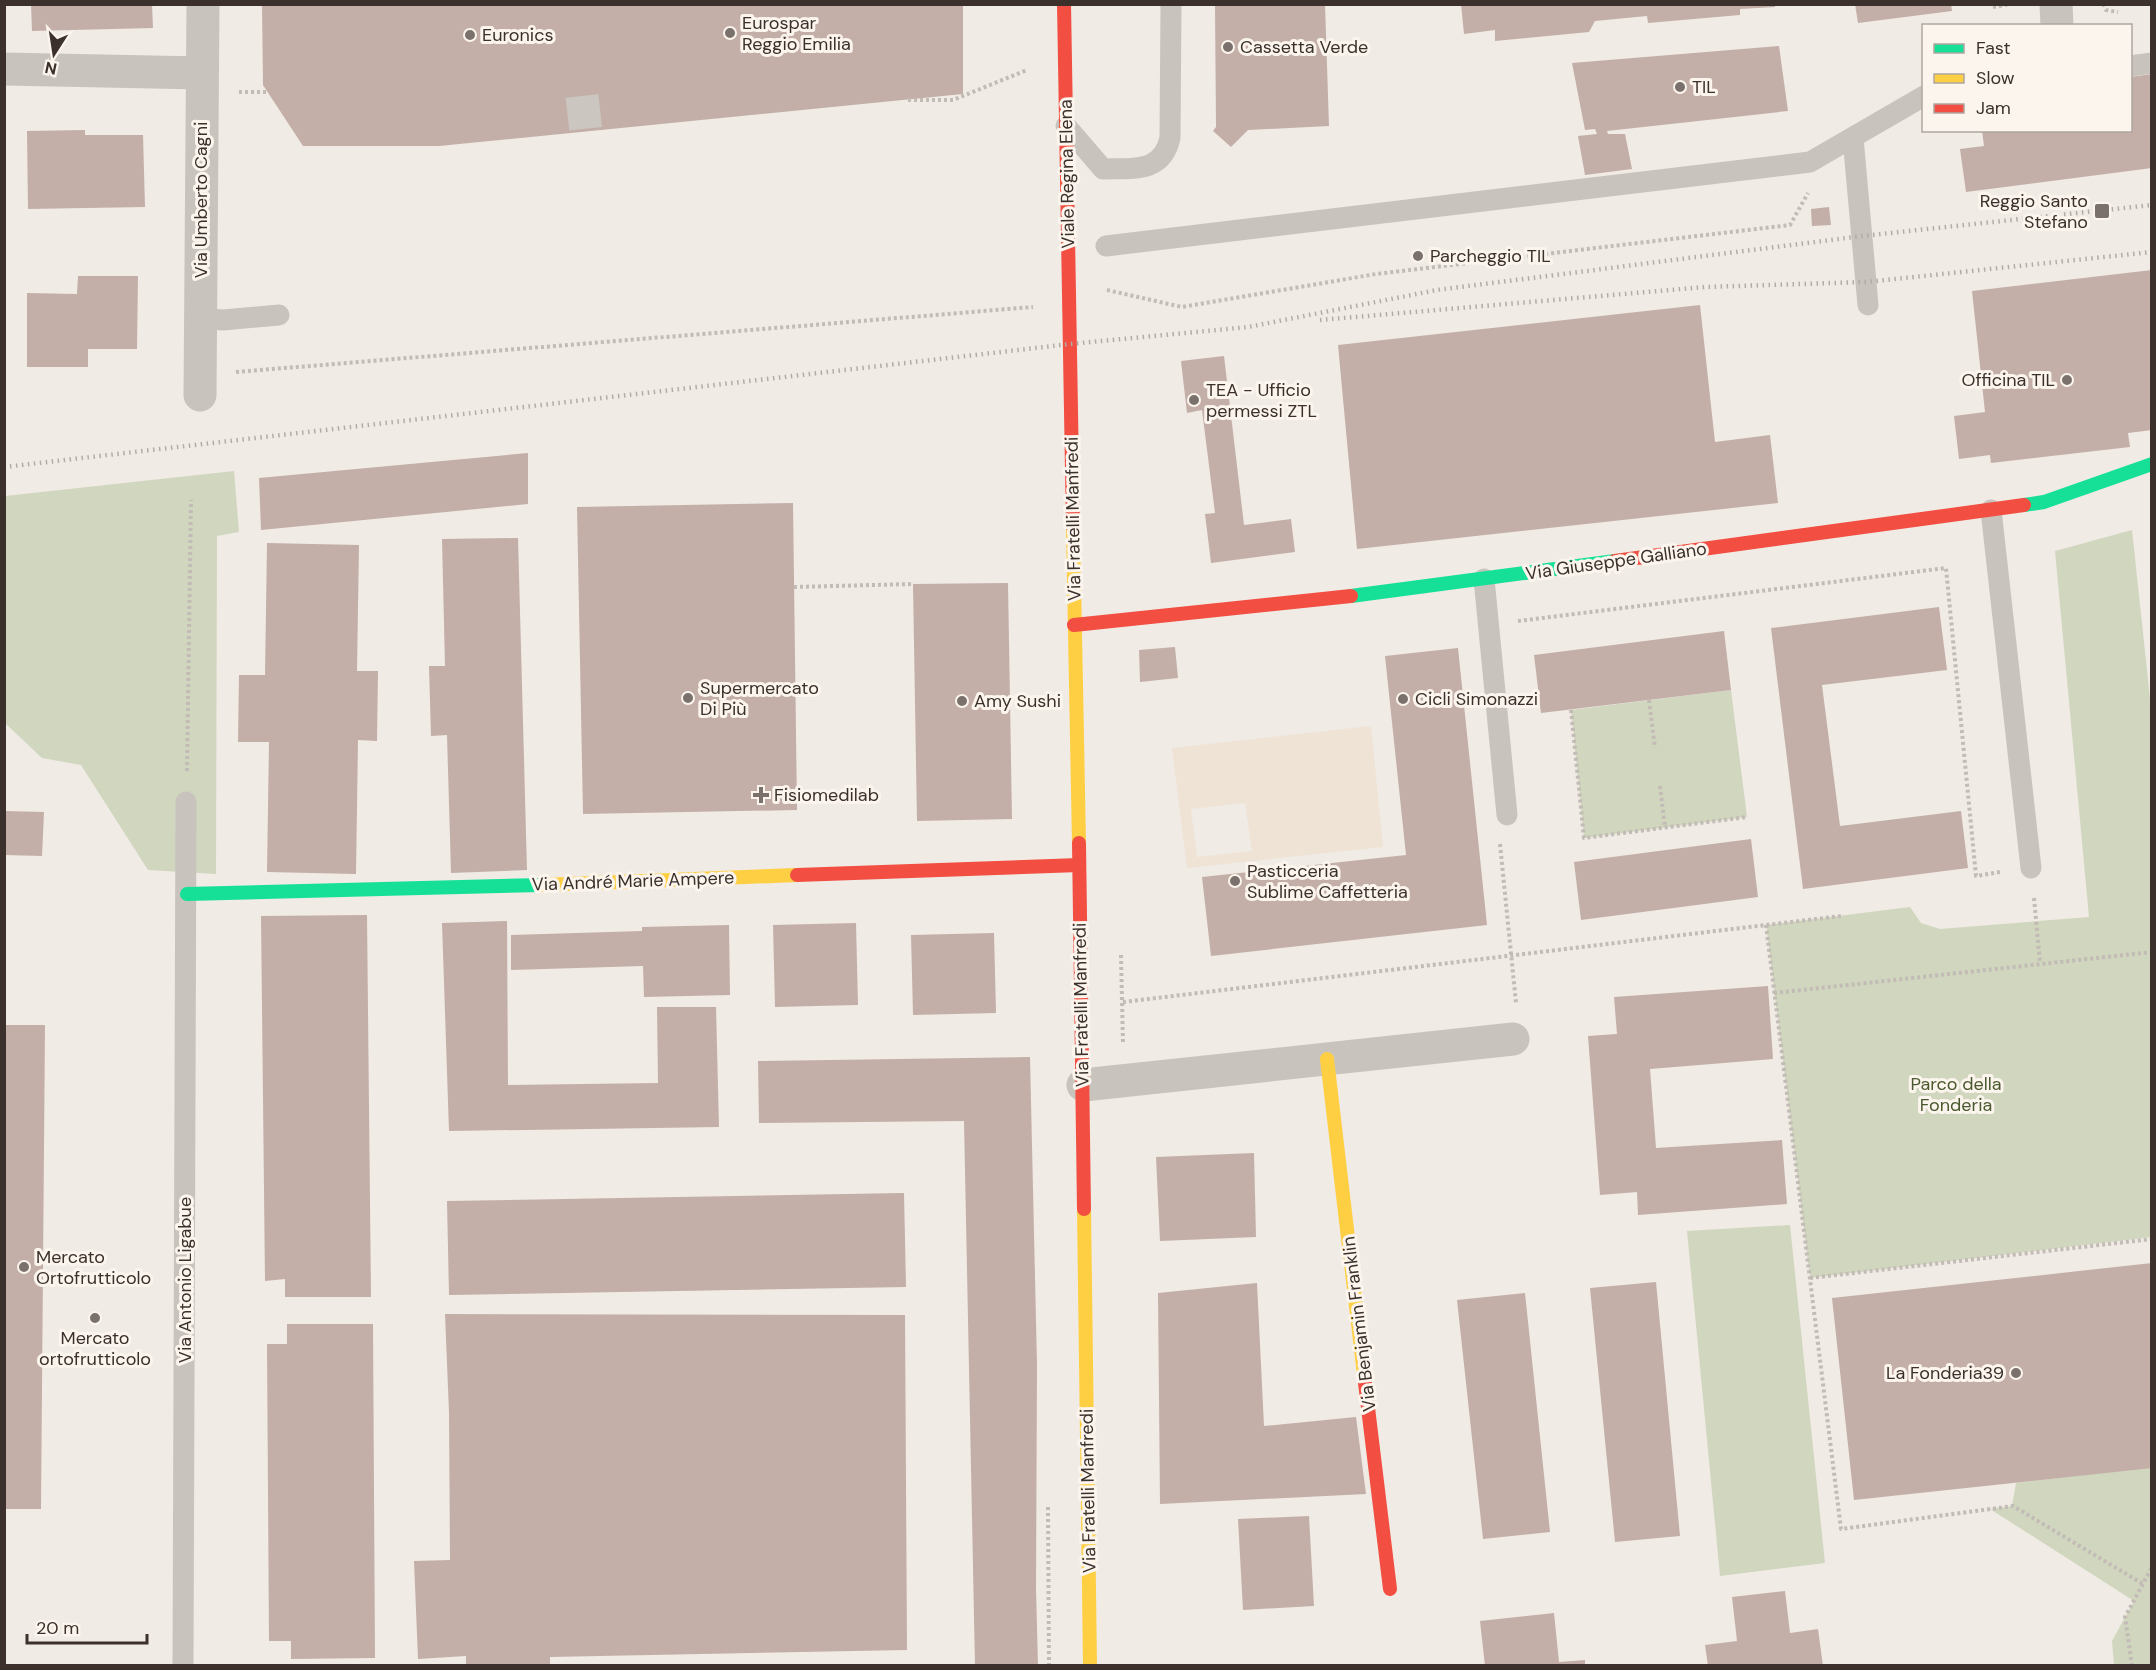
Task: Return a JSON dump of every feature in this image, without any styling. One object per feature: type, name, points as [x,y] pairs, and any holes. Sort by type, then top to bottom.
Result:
[{"type":"street","name":"Via Umberto Cagni","points":[[200,384],[202,4]]},
{"type":"street","name":"Viale Regina Elena","points":[[1064,4],[1070,344]]},
{"type":"street","points":[[2056,4],[2057,24]]},
{"type":"street","points":[[4,69],[202,73]]},
{"type":"street","name":"Via Fratelli Manfredi","points":[[1070,344],[1090,1665]]},
{"type":"street","name":"Via Giuseppe Galliano","points":[[1074,625],[1307,601],[1484,579],[1991,510],[2044,502],[2151,464]]},
{"type":"street","name":"Via André Marie Ampere","points":[[187,894],[530,885],[1079,865]]},
{"type":"street","points":[[1083,1086],[1513,1039]]},
{"type":"street","name":"Via Benjamin Franklin","points":[[1327,1059],[1390,1589]]},
{"type":"lane","points":[[1065,126],[1103,169],[1150,166],[1160,160],[1167,151],[1170,138],[1171,4]]},
{"type":"lane","points":[[2132,66],[2151,63]]},
{"type":"lane","points":[[1106,246],[1810,162],[1922,97]]},
{"type":"lane","points":[[1852,138],[1868,305]]},
{"type":"lane","points":[[201,318],[223,320],[279,315]]},
{"type":"lane","points":[[1991,510],[2031,868]]},
{"type":"lane","points":[[1484,579],[1507,815]]},
{"type":"lane","name":"Via Antonio Ligabue","points":[[183,1665],[186,802]]},
{"type":"path","points":[[1993,7],[2010,4]]},
{"type":"path","points":[[2103,4],[2106,10],[2118,12]]},
{"type":"path","points":[[908,100],[953,100],[1027,70]]},
{"type":"path","points":[[230,92],[268,92]]},
{"type":"path","points":[[1106,290],[1182,307],[1376,274],[1790,225],[1809,190],[1857,183]]},
{"type":"path","points":[[200,384],[236,372],[1070,304]]},
{"type":"path","points":[[186,802],[191,500]]},
{"type":"path","points":[[1488,624],[1946,568],[1976,876],[2031,868],[2040,963]]},
{"type":"path","points":[[794,587],[913,584]]},
{"type":"path","points":[[1649,700],[1654,748]]},
{"type":"path","points":[[1571,710],[1584,838],[1747,817]]},
{"type":"path","points":[[1660,786],[1665,827]]},
{"type":"path","points":[[1507,815],[1499,833],[1518,1026],[1513,1039]]},
{"type":"path","points":[[1123,1002],[1841,916]]},
{"type":"path","points":[[1766,925],[1841,1529],[2013,1506],[2143,1584]]},
{"type":"path","points":[[1774,993],[2151,952]]},
{"type":"path","points":[[1810,1278],[2151,1239]]},
{"type":"path","points":[[2132,1665],[2125,1617],[2151,1567]]},
{"type":"green space","points":[[234,471],[239,532],[217,536],[216,874],[148,870],[81,765],[42,758],[5,723],[5,496]]},
{"type":"green space","name":"Parco della Fonderia","points":[[2132,530],[2152,717],[2151,1237],[1810,1278],[1766,925],[1910,907],[1921,923],[1940,929],[2089,917],[2055,551]]},
{"type":"green space","points":[[1731,690],[1747,817],[1584,838],[1571,710]]},
{"type":"green space","points":[[1790,1225],[1825,1563],[1720,1576],[1687,1231]]},
{"type":"green space","points":[[2151,1467],[2151,1665],[2114,1665],[2112,1641],[2134,1601],[1990,1509],[2012,1506],[2016,1483]]},
{"type":"shaded area","points":[[1371,726],[1383,847],[1187,868],[1172,748]],"holes":[[[1245,803],[1252,851],[1197,857],[1191,809]]]},
{"type":"building","points":[[31,4],[152,4],[153,28],[32,31]]},
{"type":"building","points":[[262,4],[963,4],[963,94],[439,146],[303,146],[263,85]]},
{"type":"building","points":[[1215,4],[1325,4],[1329,126],[1248,130],[1231,147],[1213,131],[1216,127]]},
{"type":"building","points":[[1461,4],[1775,4],[1775,7],[1740,9],[1740,15],[1648,23],[1647,16],[1595,21],[1589,32],[1495,41],[1495,30],[1464,34]]},
{"type":"building","points":[[1855,4],[1951,4],[1952,11],[1858,23]]},
{"type":"building","name":"TIL","points":[[1779,46],[1788,111],[1607,131],[1608,134],[1625,134],[1632,169],[1585,175],[1578,136],[1597,134],[1595,129],[1585,130],[1572,63]]},
{"type":"building","points":[[2152,74],[2152,168],[1966,192],[1960,149],[1984,146],[1982,132],[2132,132],[2132,77]]},
{"type":"building","points":[[85,130],[85,135],[143,135],[145,207],[28,209],[27,131]]},
{"type":"building","points":[[1829,207],[1831,225],[1812,226],[1811,209]]},
{"type":"building","name":"Officina TIL","points":[[2152,270],[2152,430],[2128,433],[2130,447],[1991,463],[1990,455],[1959,459],[1954,416],[1985,412],[1972,291]]},
{"type":"building","points":[[78,276],[138,276],[137,349],[88,349],[88,367],[27,367],[27,293],[77,294]]},
{"type":"building","points":[[1700,305],[1715,442],[1770,435],[1778,503],[1357,549],[1338,345]]},
{"type":"building","points":[[1224,356],[1244,525],[1291,519],[1295,552],[1211,563],[1205,514],[1215,513],[1202,410],[1187,413],[1181,361]]},
{"type":"building","points":[[528,453],[528,504],[261,530],[259,478]]},
{"type":"building","name":"Supermercato Di Più","points":[[793,503],[797,810],[583,814],[577,507]]},
{"type":"building","points":[[518,538],[527,870],[451,873],[447,735],[431,736],[429,666],[445,666],[442,539]]},
{"type":"building","points":[[267,543],[359,545],[357,671],[378,671],[377,741],[358,740],[356,874],[267,872],[269,742],[238,742],[239,675],[265,675]]},
{"type":"building","name":"Amy Sushi","points":[[1008,583],[1012,819],[917,821],[913,584]]},
{"type":"building","points":[[1939,607],[1947,670],[1822,685],[1840,826],[1961,811],[1968,868],[1803,889],[1771,628]]},
{"type":"building","points":[[1724,631],[1731,690],[1541,713],[1534,655]]},
{"type":"building","points":[[1175,647],[1178,678],[1140,682],[1139,650]]},
{"type":"building","points":[[1458,648],[1487,925],[1211,956],[1202,877],[1406,855],[1385,656]]},
{"type":"building","points":[[4,811],[44,812],[42,856],[4,855]]},
{"type":"building","points":[[1751,839],[1758,897],[1581,920],[1574,862]]},
{"type":"building","points":[[367,915],[371,1297],[285,1297],[285,1279],[265,1281],[261,916]]},
{"type":"building","points":[[507,921],[508,1085],[658,1083],[657,1007],[716,1007],[719,1127],[449,1131],[442,923]]},
{"type":"building","points":[[856,923],[858,1005],[775,1007],[773,925]]},
{"type":"building","points":[[729,925],[730,995],[644,997],[643,966],[511,970],[511,935],[642,931],[642,927]]},
{"type":"building","points":[[994,933],[996,1013],[913,1015],[911,935]]},
{"type":"building","points":[[1768,986],[1773,1059],[1650,1069],[1656,1148],[1782,1140],[1787,1204],[1638,1215],[1637,1192],[1600,1195],[1588,1036],[1617,1034],[1614,997]]},
{"type":"building","name":"Mercato Ortofrutticolo","points":[[4,1025],[45,1025],[41,1509],[4,1509]]},
{"type":"building","points":[[1030,1057],[1037,1365],[1038,1666],[975,1666],[964,1121],[759,1123],[758,1061]]},
{"type":"building","points":[[1254,1153],[1256,1237],[1160,1241],[1156,1157]]},
{"type":"building","points":[[904,1193],[906,1287],[449,1295],[447,1201]]},
{"type":"building","points":[[2152,1263],[2152,1468],[1854,1500],[1832,1298]]},
{"type":"building","points":[[1656,1282],[1680,1536],[1615,1542],[1590,1288]]},
{"type":"building","points":[[1257,1283],[1264,1426],[1356,1417],[1366,1494],[1160,1504],[1158,1293]]},
{"type":"building","points":[[1525,1293],[1550,1532],[1483,1539],[1457,1300]]},
{"type":"building","points":[[445,1314],[905,1315],[907,1650],[550,1657],[550,1666],[466,1666],[466,1656],[418,1659],[414,1561],[450,1560],[449,1412]]},
{"type":"building","points":[[287,1324],[373,1324],[375,1658],[291,1659],[291,1641],[269,1641],[267,1344],[287,1344]]},
{"type":"building","points":[[1309,1516],[1314,1606],[1243,1610],[1238,1519]]},
{"type":"building","points":[[1785,1591],[1790,1633],[1818,1629],[1823,1666],[1708,1666],[1705,1645],[1737,1641],[1732,1597]]},
{"type":"building","points":[[1554,1613],[1559,1662],[1585,1660],[1585,1666],[1485,1666],[1480,1621]]},
{"type":"tunnel","points":[[582,96],[586,132]]},
{"type":"railway","points":[[4,467],[1070,344],[1248,327],[1437,290],[1862,236],[2152,205]]},
{"type":"railway","points":[[1320,320],[1705,287],[1866,282],[2152,252]]},
{"type":"traffic: fast","points":[[2024,505],[2044,502],[2152,464]]},
{"type":"traffic: fast","points":[[1351,596],[1615,561]]},
{"type":"traffic: fast","points":[[187,894],[542,885]]},
{"type":"traffic: slow","points":[[1073,527],[1079,843]]},
{"type":"traffic: slow","points":[[542,885],[797,875]]},
{"type":"traffic: slow","points":[[1327,1059],[1365,1383]]},
{"type":"traffic: slow","points":[[1084,1209],[1090,1666]]},
{"type":"traffic: jam","points":[[1064,4],[1073,527]]},
{"type":"traffic: jam","points":[[1615,561],[2024,505]]},
{"type":"traffic: jam","points":[[1074,625],[1351,596]]},
{"type":"traffic: jam","points":[[1079,843],[1084,1209]]},
{"type":"traffic: jam","points":[[797,875],[1079,865]]},
{"type":"traffic: jam","points":[[1365,1383],[1390,1589]]},
{"type":"place","name":"Eurospar Reggio Emilia","points":[[730,33]]},
{"type":"place","name":"Euronics","points":[[470,35]]},
{"type":"place","name":"Cassetta Verde","points":[[1228,47]]},
{"type":"place","name":"TIL","points":[[1680,87]]},
{"type":"place","name":"Reggio Santo Stefano","points":[[2102,211]]},
{"type":"place","name":"Parcheggio TIL","points":[[1418,256]]},
{"type":"place","name":"Officina TIL","points":[[2067,380]]},
{"type":"place","name":"TEA - Ufficio permessi ZTL","points":[[1194,400]]},
{"type":"place","name":"Supermercato Di Più","points":[[688,698]]},
{"type":"place","name":"Cicli Simonazzi","points":[[1403,699]]},
{"type":"place","name":"Amy Sushi","points":[[962,701]]},
{"type":"place","name":"Fisiomedilab","points":[[761,795]]},
{"type":"place","name":"Pasticceria Sublime Caffetteria","points":[[1235,881]]},
{"type":"place","name":"Mercato Ortofrutticolo","points":[[24,1267]]},
{"type":"place","name":"Mercato ortofrutticolo","points":[[95,1318]]},
{"type":"place","name":"La Fonderia39","points":[[2016,1373]]}]
